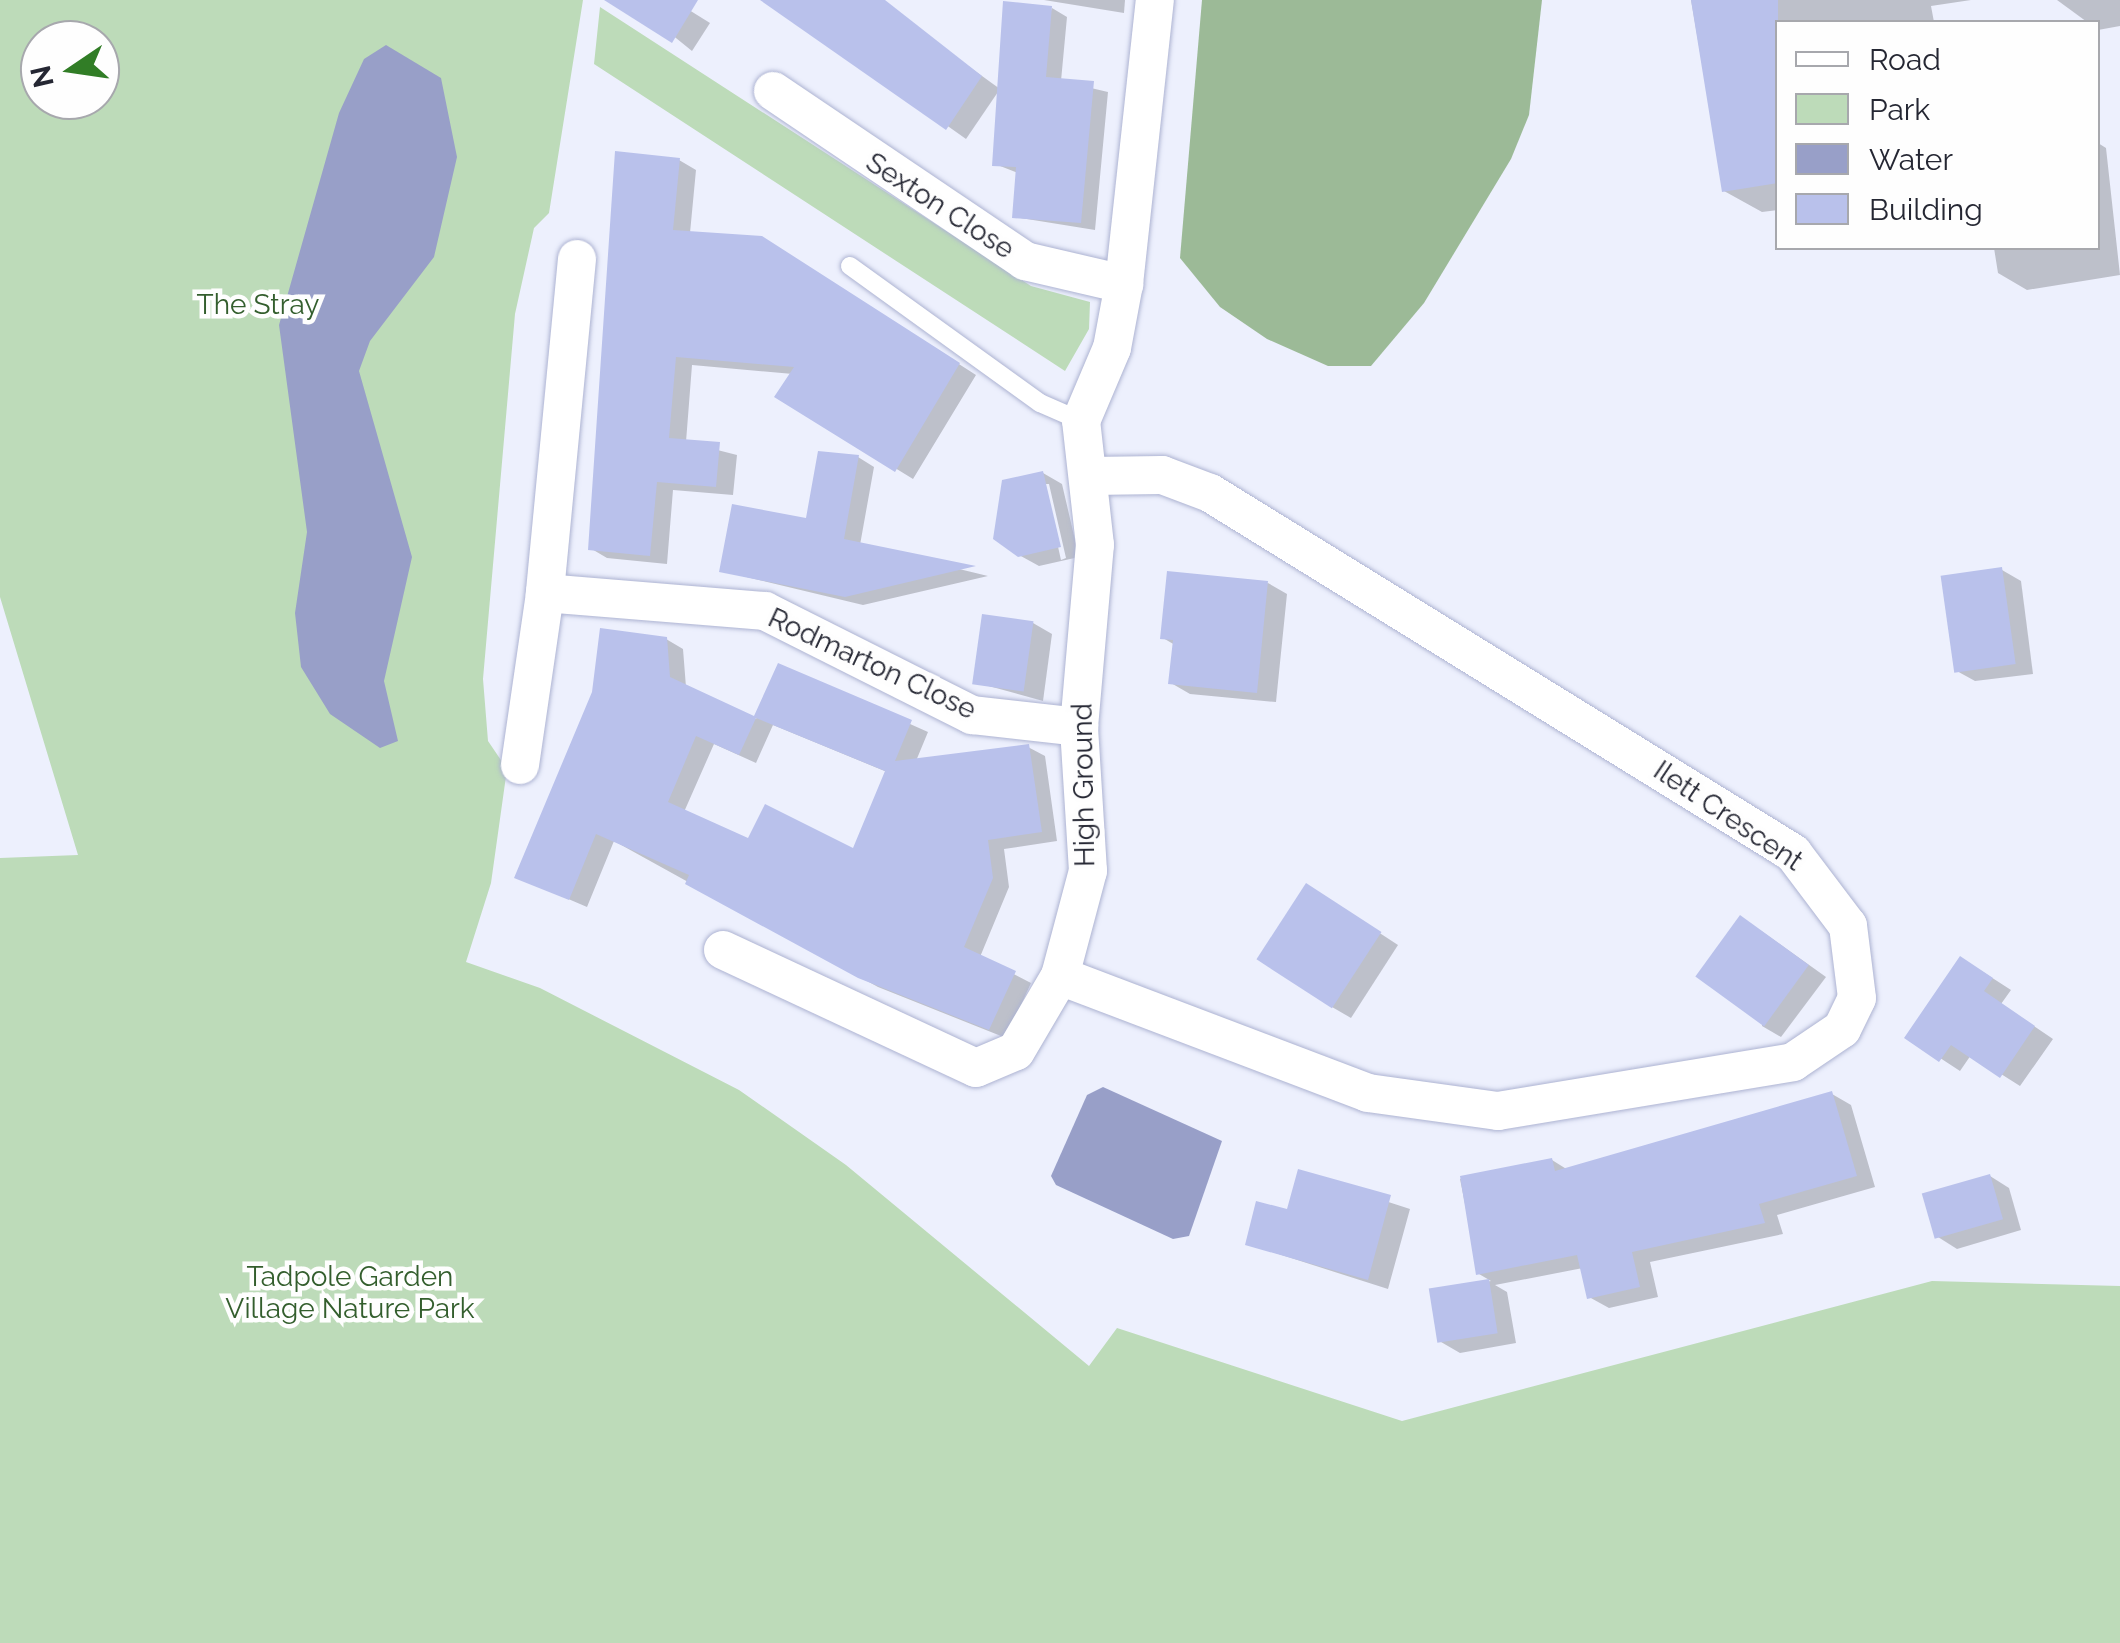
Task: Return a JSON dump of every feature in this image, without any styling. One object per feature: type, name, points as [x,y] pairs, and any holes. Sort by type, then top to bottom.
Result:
[{"type":"street","points":[[1081,421],[1112,348],[1124,284],[1155,0]]},
{"type":"street","name":"Sexton Close","points":[[773,90],[1025,261],[1124,284]]},
{"type":"street","points":[[520,766],[545,592],[577,259]]},
{"type":"street","name":"High Ground","points":[[722,950],[976,1068],[1016,1051],[1060,976],[1088,871],[1078,726],[1094,566],[1090,476],[1081,421]]},
{"type":"street","name":"Ilett Crescent","points":[[1060,976],[1368,1093],[1498,1111],[1793,1062],[1842,1029],[1857,998],[1848,926],[1794,853],[1210,493],[1162,475],[1090,476]]},
{"type":"street","name":"Rodmarton Close","points":[[545,592],[765,611],[972,715],[1078,726]]},
{"type":"lane","points":[[850,266],[1040,403],[1081,421]]},
{"type":"green space","name":"Tadpole Garden Village Nature Park","points":[[0,0],[583,0],[549,213],[534,228],[515,314],[483,679],[488,741],[507,769],[491,883],[466,962],[540,988],[739,1090],[846,1165],[1089,1366],[1117,1328],[1402,1421],[1932,1281],[2120,1286],[2120,1643],[0,1643],[0,858],[78,855],[0,597]]},
{"type":"green space","points":[[1202,0],[1542,0],[1529,115],[1511,159],[1424,303],[1371,366],[1328,366],[1267,339],[1220,307],[1180,258]]},
{"type":"green space","points":[[600,7],[1031,286],[1090,302],[1089,329],[1065,371],[594,64]]},
{"type":"water","points":[[386,45],[441,78],[457,157],[434,257],[370,341],[359,371],[412,557],[384,681],[398,741],[380,748],[330,714],[301,667],[295,613],[307,532],[279,325],[339,113],[364,59]]},
{"type":"water","points":[[1103,1087],[1222,1141],[1189,1236],[1173,1239],[1056,1185],[1051,1176],[1087,1095]]},
{"type":"building","points":[[604,0],[698,0],[672,43]]},
{"type":"building","points":[[760,0],[885,0],[982,76],[946,130]]},
{"type":"building","points":[[1691,0],[1778,0],[1775,183],[1722,192]]},
{"type":"building","points":[[1003,1],[1052,6],[1046,77],[1094,81],[1081,223],[1012,218],[1016,167],[992,166]]},
{"type":"building","points":[[615,151],[680,158],[673,230],[762,236],[960,363],[895,472],[774,397],[794,367],[676,357],[669,438],[720,442],[716,487],[657,482],[650,556],[588,550]]},
{"type":"building","points":[[818,451],[859,455],[844,539],[976,566],[845,597],[719,572],[732,504],[806,518]]},
{"type":"building","points":[[1043,471],[1061,547],[1018,557],[993,539],[1002,480]]},
{"type":"building","points":[[2002,567],[2016,664],[1954,673],[1941,576]]},
{"type":"building","points":[[1167,571],[1268,581],[1257,693],[1168,684],[1173,640],[1160,639]]},
{"type":"building","points":[[982,614],[1033,621],[1024,692],[972,684]]},
{"type":"building","points":[[600,628],[667,637],[670,677],[754,716],[778,663],[912,720],[895,761],[1029,744],[1042,832],[988,840],[993,878],[964,947],[1016,971],[989,1030],[858,978],[685,884],[689,875],[596,834],[569,900],[514,878],[592,692]],"holes":[[[756,718],[885,771],[853,848],[765,804],[748,838],[668,802],[696,736],[739,755]]]},
{"type":"building","points":[[1306,883],[1381,932],[1332,1008],[1256,959]]},
{"type":"building","points":[[1740,915],[1809,965],[1764,1026],[1695,976]]},
{"type":"building","points":[[1960,956],[1993,978],[1984,991],[2035,1026],[2000,1078],[1951,1045],[1939,1062],[1904,1038]]},
{"type":"building","points":[[1832,1091],[1857,1176],[1759,1204],[1765,1223],[1632,1252],[1640,1287],[1587,1299],[1577,1255],[1476,1275],[1460,1176],[1552,1158],[1555,1171]]},
{"type":"building","points":[[1298,1169],[1391,1195],[1368,1280],[1245,1245],[1256,1201],[1287,1209]]},
{"type":"building","points":[[1990,1174],[2003,1219],[1935,1239],[1922,1194]]},
{"type":"building","points":[[1489,1279],[1498,1333],[1437,1343],[1429,1289]]},
{"type":"park label","name":"The Stray","points":[[258,305]]}]
